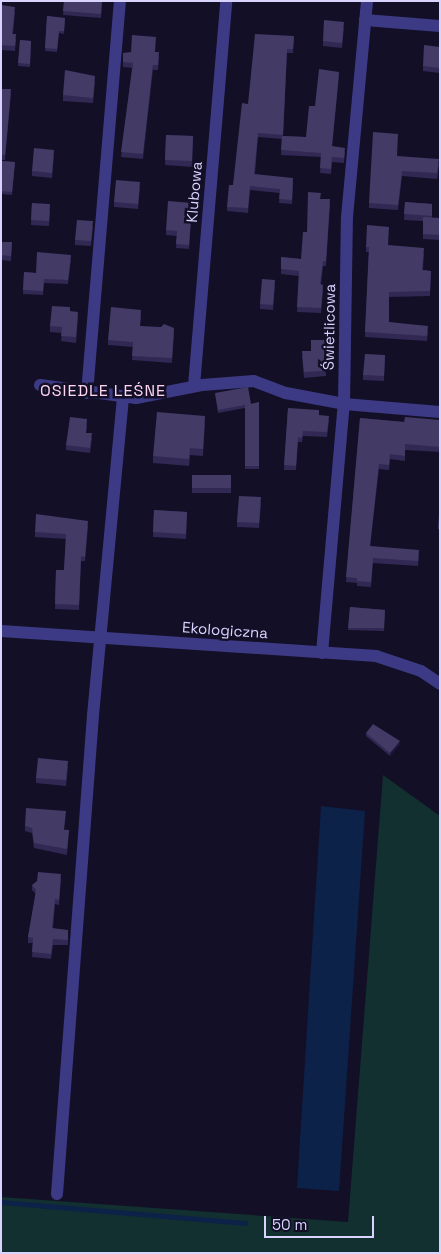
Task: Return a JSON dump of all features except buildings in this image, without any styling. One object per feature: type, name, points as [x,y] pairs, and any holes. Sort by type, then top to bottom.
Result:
[{"type":"street","points":[[87,393],[120,1]]},
{"type":"street","name":"Klubowa","points":[[194,386],[226,1]]},
{"type":"street","name":"Świetlicowa","points":[[322,653],[344,404],[347,217],[367,1]]},
{"type":"street","points":[[365,20],[440,26]]},
{"type":"street","points":[[40,385],[123,398],[136,398],[194,386],[254,381],[286,393],[344,404],[440,412]]},
{"type":"street","points":[[57,1194],[123,398]]},
{"type":"street","name":"Ekologiczna","points":[[1,630],[376,656],[422,671],[440,684]]},
{"type":"green space","points":[[383,775],[440,816],[440,1253],[1,1253],[1,1197],[348,1222]]},
{"type":"water","points":[[321,806],[365,811],[339,1191],[297,1188]]},
{"type":"waterway","points":[[1,1202],[245,1223]]},
{"type":"district","name":"OSIEDLE LEŚNE","points":[[103,391]]}]
